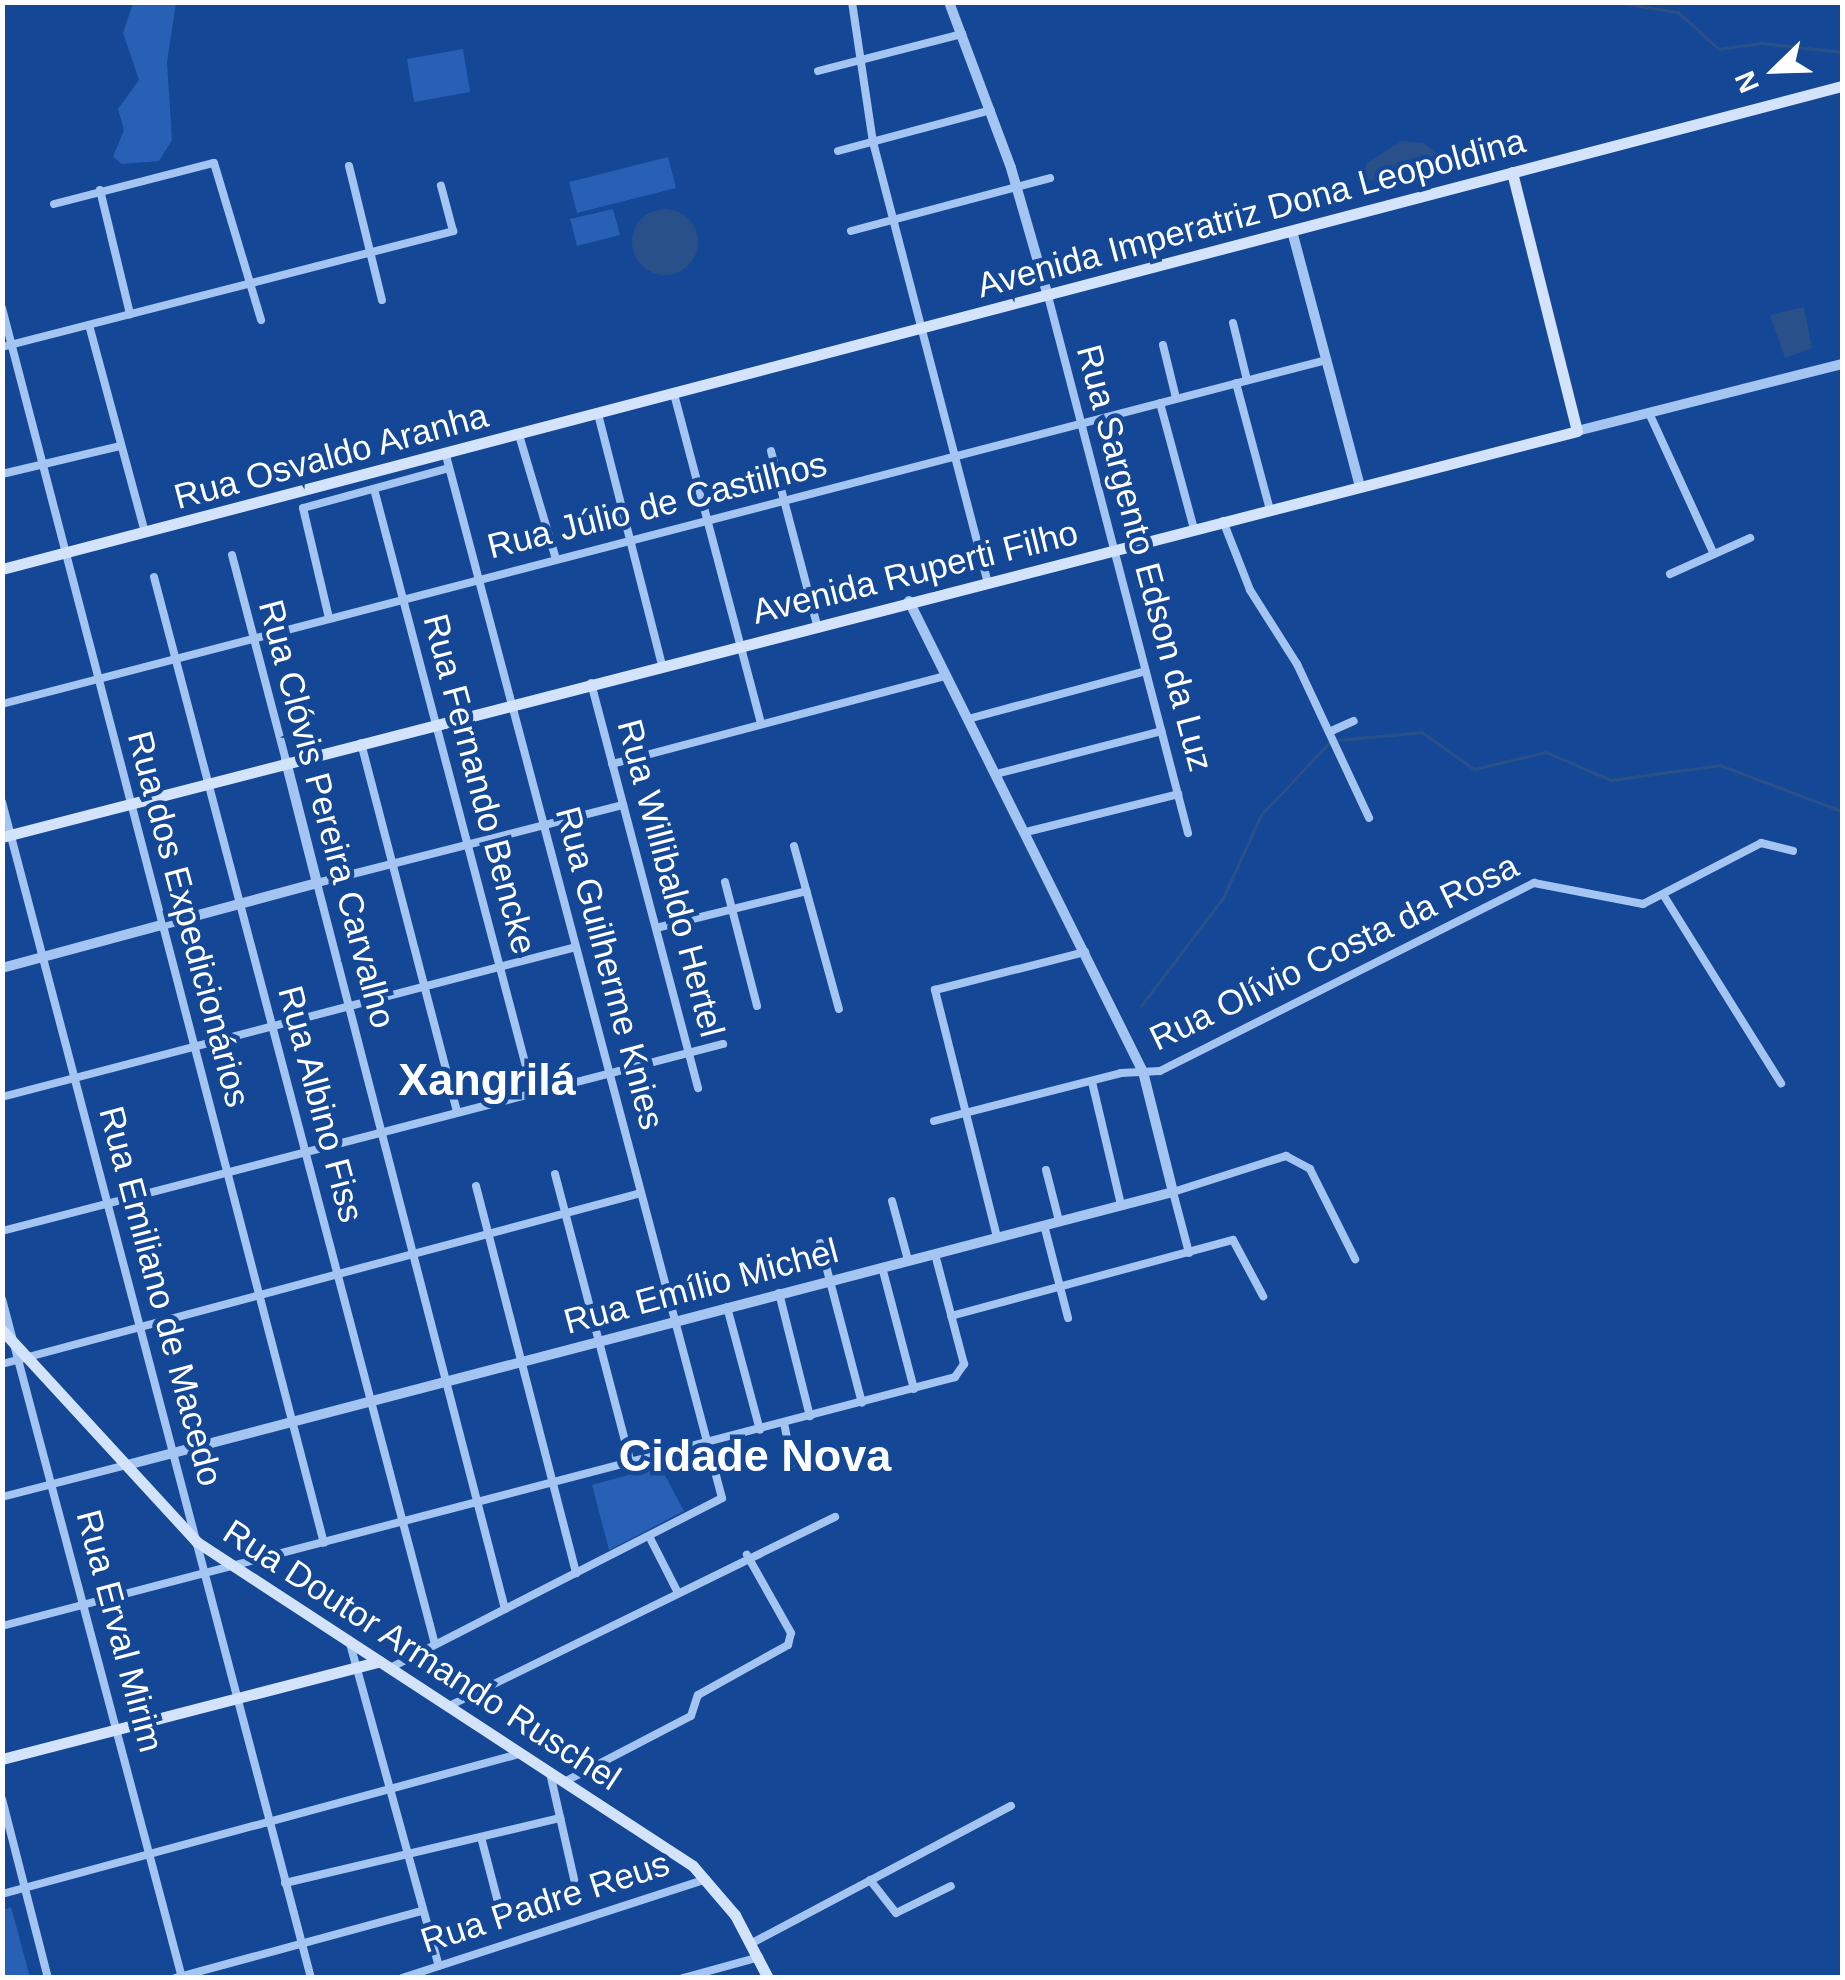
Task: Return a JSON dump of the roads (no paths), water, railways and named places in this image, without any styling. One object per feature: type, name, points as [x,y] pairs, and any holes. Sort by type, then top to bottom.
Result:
[{"type":"main road","name":"Avenida Imperatriz Dona Leopoldina","points":[[674,394],[1842,86]]},
{"type":"main road","points":[[1512,172],[1577,431]]},
{"type":"main road","name":"Rua Osvaldo Aranha","points":[[2,569],[674,394]]},
{"type":"main road","name":"Avenida Ruperti Filho","points":[[6,836],[435,722],[1577,431]]},
{"type":"main road","name":"Rua Doutor Armando Ruschel","points":[[2,1330],[23,1359],[197,1542],[706,1878],[752,1943],[768,1978]]},
{"type":"main road","points":[[2,1759],[355,1668],[385,1664]]},
{"type":"street","points":[[852,2],[873,142],[988,581]]},
{"type":"street","points":[[949,2],[991,110],[1048,296]]},
{"type":"street","points":[[818,71],[962,34]]},
{"type":"street","points":[[838,151],[991,110]]},
{"type":"street","points":[[54,204],[214,163],[222,171],[261,320]]},
{"type":"street","points":[[349,166],[382,300]]},
{"type":"street","points":[[851,231],[1050,178]]},
{"type":"street","points":[[8,346],[453,231],[441,186]]},
{"type":"street","points":[[100,190],[130,314]]},
{"type":"street","points":[[1292,231],[1360,486]]},
{"type":"street","name":"Rua Sargento Edson da Luz","points":[[1048,296],[1188,833]]},
{"type":"street","name":"Rua dos Expedicionários","points":[[2,308],[8,346],[324,1544]]},
{"type":"street","points":[[1233,323],[1247,380]]},
{"type":"street","points":[[89,325],[145,534]]},
{"type":"street","points":[[1163,345],[1176,398]]},
{"type":"street","name":"Rua Júlio de Castilhos","points":[[2,704],[1326,360]]},
{"type":"street","name":"Avenida Ruperti Filho","points":[[1577,431],[1842,364]]},
{"type":"street","points":[[1236,383],[1270,510]]},
{"type":"street","points":[[674,394],[761,724]]},
{"type":"street","points":[[1160,402],[1194,529]]},
{"type":"street","points":[[1649,413],[1714,554]]},
{"type":"street","points":[[598,414],[662,664]]},
{"type":"street","points":[[519,435],[556,559]]},
{"type":"street","points":[[2,474],[120,446]]},
{"type":"street","points":[[771,450],[816,625]]},
{"type":"street","name":"Rua Guilherme Knies","points":[[444,452],[722,1498],[649,1536]]},
{"type":"street","points":[[329,618],[301,511],[449,468]]},
{"type":"street","name":"Rua Fernando Bencke","points":[[374,490],[533,1092]]},
{"type":"street","points":[[1223,521],[1250,590],[1329,732],[1368,818]]},
{"type":"street","points":[[1670,574],[1750,538]]},
{"type":"street","name":"Rua Clóvis Pereira Carvalho","points":[[232,555],[505,1609]]},
{"type":"street","name":"Rua Albino Fiss","points":[[154,577],[434,1644]]},
{"type":"street","points":[[910,601],[1143,1072],[1189,1253]]},
{"type":"street","points":[[968,720],[1146,671]]},
{"type":"street","points":[[612,764],[946,676]]},
{"type":"street","name":"Rua Willibaldo Hertel","points":[[591,682],[698,1088]]},
{"type":"street","points":[[1329,732],[1354,722]]},
{"type":"street","points":[[996,774],[1162,730]]},
{"type":"street","points":[[362,743],[457,1112]]},
{"type":"street","points":[[1026,832],[1178,794]]},
{"type":"street","name":"Rua Emiliano de Macedo","points":[[2,802],[6,836],[44,956],[311,1978]]},
{"type":"street","points":[[2,968],[623,805]]},
{"type":"street","points":[[1781,1083],[1664,896],[1761,843],[1793,851]]},
{"type":"street","points":[[794,846],[839,1009]]},
{"type":"street","points":[[724,882],[757,1006]]},
{"type":"street","name":"Rua Olívio Costa da Rosa","points":[[934,1121],[1092,1082],[1160,1071],[1534,882],[1631,904],[1664,896]]},
{"type":"street","points":[[656,928],[807,891]]},
{"type":"street","points":[[2,1097],[576,947]]},
{"type":"street","points":[[998,1237],[935,990],[1085,952]]},
{"type":"street","points":[[2,1231],[723,1044]]},
{"type":"street","points":[[1092,1082],[1121,1204]]},
{"type":"street","name":"Rua Emílio Michel","points":[[2,1498],[290,1418],[370,1401],[1300,1157],[1355,1259]]},
{"type":"street","points":[[1046,1170],[1060,1220]]},
{"type":"street","points":[[555,1174],[631,1464]]},
{"type":"street","points":[[476,1186],[576,1573]]},
{"type":"street","points":[[2,1364],[140,1324],[641,1194]]},
{"type":"street","points":[[892,1202],[908,1260]]},
{"type":"street","points":[[1044,1225],[1068,1318]]},
{"type":"street","points":[[950,1316],[1233,1240],[1263,1296]]},
{"type":"street","points":[[820,1244],[862,1403]]},
{"type":"street","points":[[2,1626],[862,1403],[964,1370],[935,1254]]},
{"type":"street","points":[[882,1267],[914,1389]]},
{"type":"street","points":[[779,1293],[810,1416]]},
{"type":"street","points":[[2,1300],[12,1342]]},
{"type":"street","points":[[727,1307],[760,1430]]},
{"type":"street","name":"Rua Erval Mirim","points":[[23,1359],[179,1977]]},
{"type":"street","points":[[784,1423],[792,1463]]},
{"type":"street","points":[[449,1706],[747,1555],[823,1518],[834,1517]]},
{"type":"street","points":[[385,1664],[434,1644],[649,1536],[676,1591]]},
{"type":"street","points":[[564,1782],[691,1716],[698,1695],[783,1648],[791,1633],[747,1555]]},
{"type":"street","points":[[349,1640],[404,1855],[438,1966]]},
{"type":"street","points":[[2,1894],[521,1754]]},
{"type":"street","points":[[550,1773],[574,1880]]},
{"type":"street","points":[[2,1800],[48,1978]]},
{"type":"street","points":[[752,1943],[1011,1806]]},
{"type":"street","points":[[285,1882],[560,1818]]},
{"type":"street","points":[[480,1837],[500,1910]]},
{"type":"street","name":"Rua Padre Reus","points":[[402,1978],[706,1878]]},
{"type":"street","points":[[870,1880],[896,1912],[951,1886]]},
{"type":"street","points":[[179,1977],[420,1911]]},
{"type":"street","points":[[683,1978],[759,1957]]},
{"type":"waterway","points":[[1616,2],[1678,12],[1719,49],[1761,43],[1842,52]]},
{"type":"waterway","points":[[1338,740],[1422,732],[1474,769],[1546,752],[1611,780],[1720,765],[1842,811]]},
{"type":"waterway","points":[[1141,1006],[1223,898],[1261,815],[1329,743]]},
{"type":"district","name":"Xangrilá","points":[[487,1080]]},
{"type":"district","name":"Cidade Nova","points":[[755,1456]]}]
